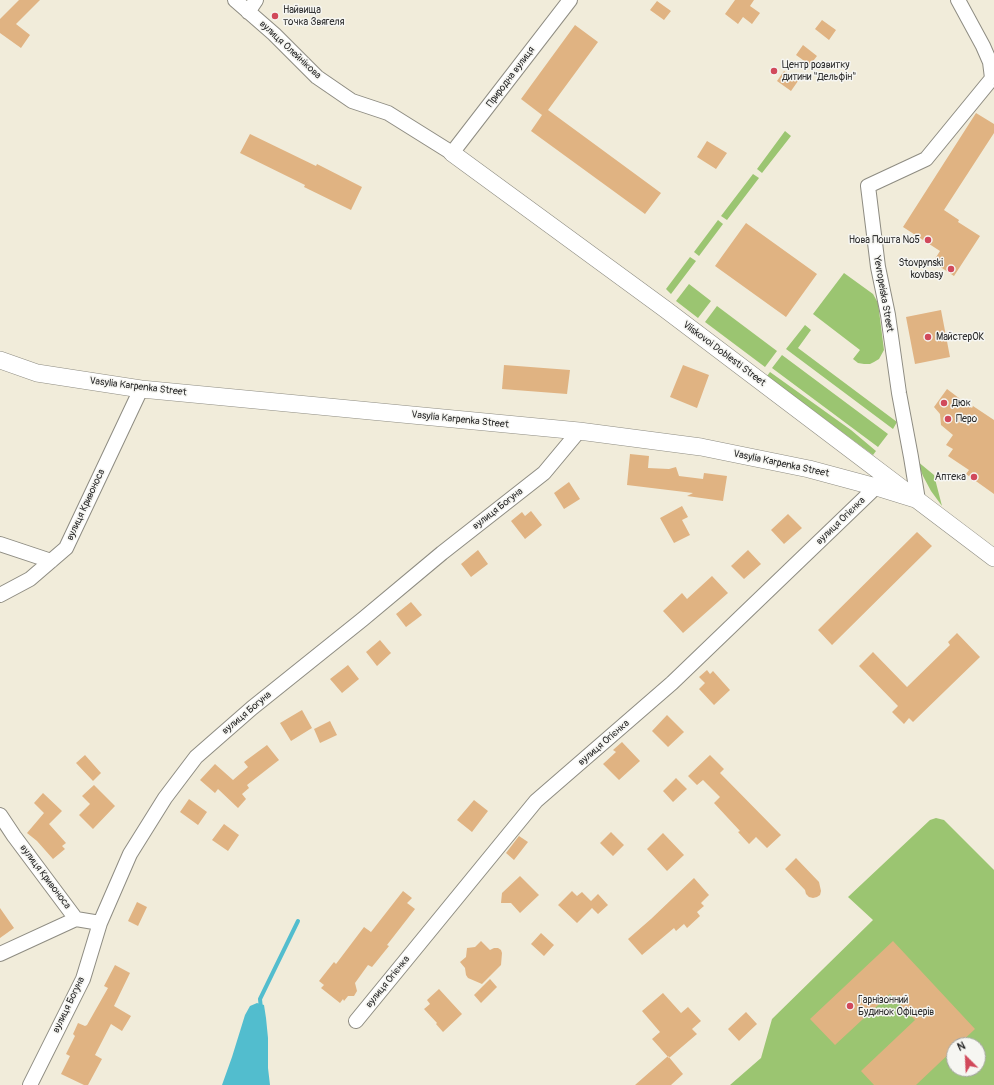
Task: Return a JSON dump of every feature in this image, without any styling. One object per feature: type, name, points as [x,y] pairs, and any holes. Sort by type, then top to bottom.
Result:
[{"type":"street","name":"вулиця Олейнікова","points":[[235,0],[274,34],[317,77],[352,101],[388,113],[452,153]]},
{"type":"street","points":[[248,12],[256,0]]},
{"type":"street","name":"Природна вулиця","points":[[452,153],[570,0]]},
{"type":"street","points":[[958,0],[990,62],[993,77]]},
{"type":"street","name":"Yevropeiska Street","points":[[918,500],[899,393],[888,315],[878,267],[868,186],[926,159],[993,77]]},
{"type":"street","name":"Viiskovoi Doblesti Street","points":[[452,153],[665,308],[994,558]]},
{"type":"street","name":"Vasylia Karpenka Street","points":[[0,360],[37,373],[141,389],[579,431],[716,450],[809,469],[918,500]]},
{"type":"street","name":"вулиця Кривоноса","points":[[0,595],[30,579],[66,548],[141,389]]},
{"type":"street","name":"вулиця Богуна","points":[[30,1085],[83,979],[100,923],[130,854],[165,798],[196,757],[252,708],[363,619],[442,553],[544,473],[579,431]]},
{"type":"street","name":"вулиця Огієнка","points":[[356,1021],[536,801],[672,684],[876,487]]},
{"type":"street","points":[[0,544],[51,561]]},
{"type":"street","name":"вулиця Кривоноса","points":[[0,815],[76,919],[100,923]]},
{"type":"street","points":[[0,954],[76,919]]},
{"type":"green space","points":[[785,131],[791,136],[762,173],[757,169]]},
{"type":"green space","points":[[753,174],[759,178],[727,220],[721,216]]},
{"type":"green space","points":[[718,220],[723,224],[699,256],[694,252]]},
{"type":"green space","points":[[690,257],[696,261],[671,294],[666,289]]},
{"type":"green space","points":[[844,273],[873,294],[878,303],[884,350],[879,359],[870,364],[858,363],[853,359],[860,350],[813,314]]},
{"type":"green space","points":[[689,284],[711,301],[698,318],[676,301]]},
{"type":"green space","points":[[717,306],[777,351],[765,367],[705,322]]},
{"type":"green space","points":[[805,325],[811,330],[798,348],[897,422],[893,429],[786,349]]},
{"type":"green space","points":[[782,355],[888,434],[878,447],[772,368]]},
{"type":"green space","points":[[770,372],[851,430],[876,451],[873,455],[767,376]]},
{"type":"green space","points":[[917,461],[934,475],[942,506],[931,491]]},
{"type":"green space","points":[[936,818],[944,820],[994,870],[994,1085],[730,1085],[761,1058],[772,1019],[873,920],[848,897],[930,820]]},
{"type":"water","points":[[257,1003],[264,1005],[268,1038],[268,1068],[270,1085],[222,1085],[245,1015],[250,1006]]},
{"type":"building","points":[[19,0],[40,0],[16,24],[30,35],[21,48],[0,33],[0,19]]},
{"type":"building","points":[[735,0],[754,0],[750,6],[760,13],[752,24],[743,17],[738,24],[725,14]]},
{"type":"building","points":[[657,1],[671,11],[664,20],[650,10]]},
{"type":"building","points":[[822,20],[836,30],[829,40],[815,29]]},
{"type":"building","points":[[575,25],[598,42],[548,110],[661,193],[645,214],[531,131],[542,115],[521,99]]},
{"type":"building","points":[[803,45],[817,56],[810,65],[796,55]]},
{"type":"building","points":[[784,71],[798,81],[791,91],[777,81]]},
{"type":"building","points":[[976,113],[994,124],[994,133],[944,210],[959,220],[958,222],[980,236],[954,276],[933,262],[940,251],[903,227]]},
{"type":"building","points":[[250,134],[316,166],[317,164],[362,187],[351,210],[304,187],[305,185],[240,153]]},
{"type":"building","points":[[707,141],[727,153],[716,169],[697,157]]},
{"type":"building","points":[[746,223],[817,274],[786,317],[715,266]]},
{"type":"building","name":"МайстерОК","points":[[941,310],[950,357],[915,364],[906,317]]},
{"type":"building","points":[[504,365],[570,370],[567,394],[502,389]]},
{"type":"building","points":[[683,365],[709,375],[697,408],[670,397]]},
{"type":"building","points":[[947,389],[972,408],[973,406],[994,420],[994,494],[966,474],[969,470],[948,456],[953,449],[946,445],[953,435],[941,425],[940,414],[934,407]]},
{"type":"building","points":[[630,454],[649,456],[648,468],[669,469],[676,467],[679,476],[703,479],[704,473],[727,476],[723,501],[687,496],[693,493],[627,485]]},
{"type":"building","points":[[569,482],[580,499],[564,509],[554,493]]},
{"type":"building","points":[[682,506],[688,517],[682,520],[690,535],[674,543],[660,518]]},
{"type":"building","points":[[531,511],[542,525],[525,539],[511,521],[522,512],[525,516]]},
{"type":"building","points":[[788,514],[802,528],[784,544],[771,530]]},
{"type":"building","points":[[917,532],[932,546],[832,645],[818,630]]},
{"type":"building","points":[[478,550],[488,564],[471,577],[461,564]]},
{"type":"building","points":[[748,550],[761,564],[744,579],[731,566]]},
{"type":"building","points":[[712,576],[728,593],[683,633],[663,611],[682,593],[687,599]]},
{"type":"building","points":[[411,602],[422,615],[406,627],[396,614]]},
{"type":"building","points":[[957,633],[980,657],[913,722],[909,718],[904,724],[892,712],[898,706],[859,666],[873,652],[907,687],[950,645],[948,642]]},
{"type":"building","points":[[380,640],[391,653],[377,666],[366,652]]},
{"type":"building","points":[[348,665],[359,679],[342,693],[330,679]]},
{"type":"building","points":[[707,670],[710,674],[713,671],[730,690],[714,705],[699,689],[705,683],[699,677]]},
{"type":"building","points":[[302,710],[312,728],[291,741],[280,723]]},
{"type":"building","points":[[667,715],[684,732],[668,747],[652,731]]},
{"type":"building","points":[[330,721],[337,735],[320,743],[314,729]]},
{"type":"building","points":[[622,742],[640,761],[619,780],[603,764],[616,752],[613,750]]},
{"type":"building","points":[[267,745],[279,760],[247,785],[249,788],[242,794],[246,799],[238,808],[218,789],[215,793],[200,780],[215,764],[233,780],[248,767],[244,762]]},
{"type":"building","points":[[85,755],[101,773],[93,781],[76,763]]},
{"type":"building","points":[[710,755],[724,769],[720,773],[781,835],[767,848],[756,837],[749,844],[738,832],[740,831],[714,803],[720,797],[703,780],[697,785],[688,776]]},
{"type":"building","points":[[676,778],[687,789],[673,802],[663,791]]},
{"type":"building","points":[[94,785],[115,806],[93,829],[79,815],[90,804],[82,796]]},
{"type":"building","points":[[43,793],[62,811],[49,824],[66,843],[62,846],[65,849],[53,859],[37,841],[27,833],[44,813],[34,803]]},
{"type":"building","points":[[189,799],[207,812],[198,825],[180,812]]},
{"type":"building","points":[[474,800],[488,811],[472,832],[457,820]]},
{"type":"building","points":[[224,824],[239,835],[228,851],[212,840]]},
{"type":"building","points":[[611,832],[624,845],[613,856],[600,843]]},
{"type":"building","points":[[663,833],[684,855],[667,871],[647,849]]},
{"type":"building","points":[[519,836],[528,842],[514,860],[506,853]]},
{"type":"building","points":[[796,858],[819,882],[821,891],[820,895],[817,897],[809,897],[805,890],[785,869]]},
{"type":"building","points":[[520,876],[539,895],[520,913],[511,903],[501,903],[502,893]]},
{"type":"building","points":[[694,878],[709,895],[701,903],[704,906],[697,912],[700,916],[687,928],[684,924],[676,931],[674,928],[642,955],[628,939]]},
{"type":"building","points":[[403,891],[412,898],[407,903],[415,909],[372,967],[368,965],[355,983],[357,991],[354,996],[348,996],[340,1003],[321,988],[324,985],[319,981],[334,962],[336,964],[364,927],[371,932]]},
{"type":"building","points":[[572,891],[577,896],[582,892],[591,901],[598,894],[608,905],[598,914],[592,908],[577,923],[558,905]]},
{"type":"building","points":[[137,902],[147,907],[138,926],[128,921]]},
{"type":"building","points":[[0,908],[14,928],[0,938]]},
{"type":"building","points":[[541,933],[554,945],[544,956],[531,944]]},
{"type":"building","points":[[481,941],[490,950],[498,948],[502,953],[501,965],[482,984],[468,978],[465,968],[460,962],[466,957],[467,948],[475,947]]},
{"type":"building","name":"Гарнізонний Будинок Офіцерів","points":[[893,941],[975,1029],[966,1037],[946,1037],[946,1057],[916,1085],[874,1085],[861,1071],[915,1020],[890,994],[835,1045],[810,1019]]},
{"type":"building","points":[[115,965],[130,973],[114,1006],[131,1016],[122,1031],[111,1024],[95,1055],[102,1059],[88,1085],[84,1085],[61,1074],[70,1056],[66,1054],[75,1036],[73,1034],[78,1023],[85,1026],[87,1025],[108,988],[104,986]]},
{"type":"building","points":[[490,979],[497,987],[481,1003],[474,995]]},
{"type":"building","points":[[439,989],[462,1014],[443,1032],[424,1009],[430,1004],[427,1000]]},
{"type":"building","points":[[663,993],[681,1013],[688,1007],[701,1021],[692,1029],[697,1034],[669,1058],[652,1039],[660,1032],[642,1011]]},
{"type":"building","points":[[746,1012],[757,1024],[739,1041],[728,1029]]},
{"type":"building","points":[[668,1056],[683,1074],[671,1085],[635,1085]]},
{"type":"waterway","points":[[261,1009],[260,999],[298,921]]},
{"type":"place","name":"Найвища точка Звягеля","points":[[275,16]]},
{"type":"place","name":"Центр розвитку дитини \"Дельфін\"","points":[[774,71]]},
{"type":"place","name":"Нова Пошта №5","points":[[928,240]]},
{"type":"place","name":"Stovpynski kovbasy","points":[[951,269]]},
{"type":"place","name":"МайстерОК","points":[[928,337]]},
{"type":"place","name":"Дюк","points":[[944,403]]},
{"type":"place","name":"Перо","points":[[948,419]]},
{"type":"place","name":"Аптека","points":[[974,477]]},
{"type":"place","name":"Гарнізонний Будинок Офіцерів","points":[[850,1006]]}]
